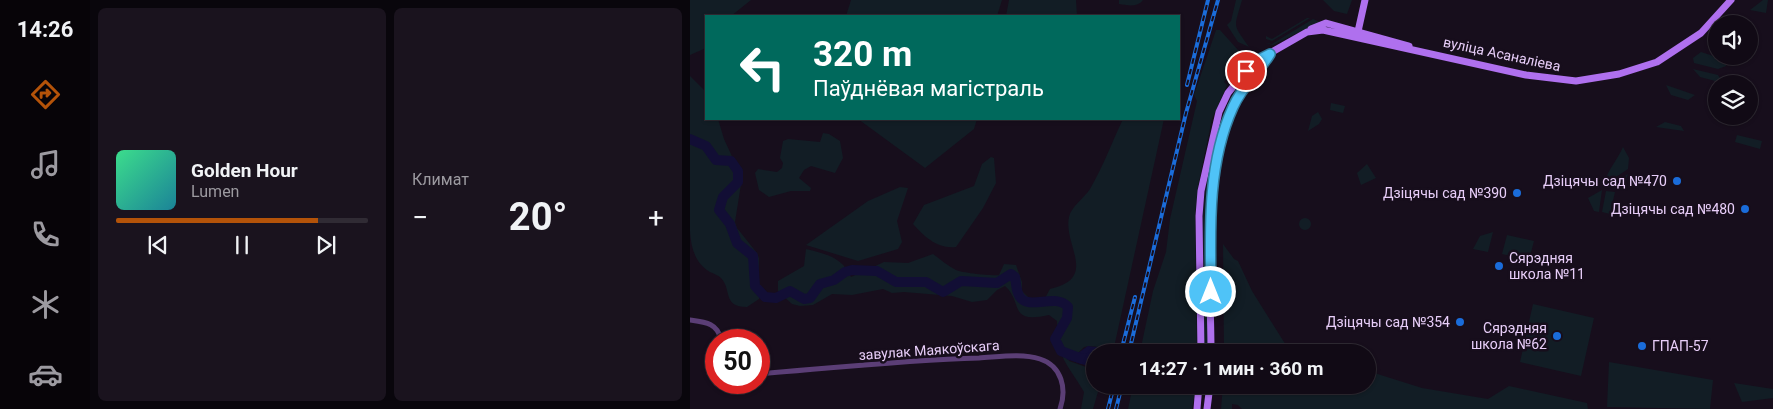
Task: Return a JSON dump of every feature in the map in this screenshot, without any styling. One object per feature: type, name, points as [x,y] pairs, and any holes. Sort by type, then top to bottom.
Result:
[{"type":"main road","points":[[1357,34],[1366,0]]},
{"type":"main road","name":"вуліца Асаналіева","points":[[1270,54],[1326,23],[1357,34],[1422,50],[1550,79],[1576,81],[1638,69],[1676,51],[1714,21],[1731,0]]},
{"type":"main road","points":[[1201,344],[1199,216],[1201,191],[1212,137],[1219,112],[1228,93],[1246,71],[1258,60],[1270,54]]},
{"type":"main road","points":[[1211,344],[1211,207],[1217,161],[1233,106],[1241,91],[1270,54]]},
{"type":"main road","points":[[1197,409],[1198,394]]},
{"type":"main road","points":[[1207,409],[1209,394]]},
{"type":"street","points":[[690,320],[712,324],[717,329]]},
{"type":"street","name":"завулак Маякоўскага","points":[[770,373],[958,358],[1026,356],[1041,359],[1051,365],[1058,374],[1064,390],[1060,409]]},
{"type":"shaded area","points":[[690,0],[751,0],[732,15],[705,15],[705,48],[690,55]]},
{"type":"shaded area","points":[[851,0],[1002,0],[997,15],[846,15]]},
{"type":"shaded area","points":[[1009,0],[1076,0],[1077,15],[1006,15]]},
{"type":"shaded area","points":[[1119,0],[1143,0],[1141,3],[1132,5],[1119,4]]},
{"type":"shaded area","points":[[1236,0],[1242,0],[1236,21],[1237,29],[1249,47],[1238,42],[1227,25],[1231,21]]},
{"type":"shaded area","points":[[1323,0],[1352,0],[1347,14],[1334,11]]},
{"type":"shaded area","points":[[1763,0],[1768,0],[1766,13],[1750,10]]},
{"type":"shaded area","points":[[1310,18],[1272,41],[1266,39],[1266,36],[1272,39]]},
{"type":"shaded area","points":[[1313,19],[1320,22],[1273,45],[1265,43],[1272,44]]},
{"type":"shaded area","points":[[1216,30],[1220,30],[1238,50],[1253,57],[1237,66],[1224,82],[1227,85],[1212,119],[1198,186],[1195,215],[1197,344],[1142,344],[1153,291],[1166,252],[1170,219],[1197,101],[1194,95]]},
{"type":"shaded area","points":[[1701,52],[1708,54],[1708,65],[1726,66],[1718,69],[1694,63],[1693,58]]},
{"type":"shaded area","points":[[1259,64],[1260,66],[1243,84],[1230,105],[1220,132],[1213,161],[1207,226],[1208,344],[1204,344],[1202,239],[1204,199],[1210,160],[1220,123],[1236,91]]},
{"type":"shaded area","points":[[1693,69],[1718,75],[1708,75],[1708,79],[1700,77]]},
{"type":"shaded area","points":[[690,76],[705,91],[705,120],[718,120],[724,139],[742,178],[735,222],[737,228],[759,258],[759,299],[747,307],[734,304],[720,277],[710,272],[697,260],[691,243]]},
{"type":"shaded area","points":[[1666,85],[1695,95],[1688,100],[1671,95]]},
{"type":"shaded area","points":[[1331,103],[1345,106],[1343,113],[1330,110]]},
{"type":"shaded area","points":[[1318,112],[1322,119],[1319,124],[1308,131],[1312,116]]},
{"type":"shaded area","points":[[859,120],[977,120],[974,129],[925,168]]},
{"type":"shaded area","points":[[1123,120],[1164,120],[1115,344],[1086,344],[1086,347],[1078,353],[1066,356],[1069,361],[1086,367],[1086,394],[1097,394],[1093,409],[1081,409],[1084,392],[1061,352],[1057,334],[1057,321],[1049,315],[1027,317],[1022,314],[1018,310],[1011,292],[1005,286],[997,290],[987,300],[972,302],[952,296],[904,292],[892,293],[883,289],[852,295],[832,294],[813,305],[800,306],[792,304],[778,291],[778,281],[804,266],[806,249],[833,257],[843,265],[851,277],[884,262],[908,263],[933,254],[956,270],[971,273],[999,275],[1004,264],[1016,265],[1022,282],[1022,291],[1033,302],[1044,300],[1050,289],[1065,284],[1073,277],[1076,269],[1076,259],[1068,228],[1069,217],[1072,210],[1095,181]]},
{"type":"shaded area","points":[[1665,122],[1681,126],[1684,131],[1656,127]]},
{"type":"shaded area","points":[[823,133],[829,134],[840,141],[843,158],[835,173],[811,166],[804,170],[799,178],[811,188],[810,191],[791,191],[769,197],[759,190],[755,173],[758,169],[777,172],[782,168],[783,163],[780,158],[783,141],[788,139],[820,142]]},
{"type":"shaded area","points":[[1737,135],[1762,141],[1760,149],[1735,142]]},
{"type":"shaded area","points":[[1623,147],[1629,158],[1628,169],[1604,185],[1607,175]]},
{"type":"shaded area","points":[[991,157],[994,158],[996,183],[983,208],[956,247],[943,246],[927,238],[913,224],[924,205],[974,186],[982,164]]},
{"type":"shaded area","points":[[1367,164],[1376,178],[1361,185],[1357,173]]},
{"type":"shaded area","points":[[1628,174],[1624,190],[1605,187]]},
{"type":"shaded area","points":[[900,187],[908,188],[897,221],[902,242],[898,249],[858,261],[806,245],[868,201]]},
{"type":"shaded area","points":[[1602,190],[1599,212],[1594,211],[1588,198]]},
{"type":"shaded area","points":[[1606,191],[1615,192],[1610,214],[1602,212]]},
{"type":"shaded area","points":[[1303,218],[1307,218],[1311,224],[1307,230],[1303,230],[1299,226],[1299,222]]},
{"type":"shaded area","points":[[1493,232],[1488,252],[1473,249],[1480,236]]},
{"type":"shaded area","points":[[1507,235],[1534,241],[1529,260],[1502,254]]},
{"type":"shaded area","points":[[1223,244],[1234,259],[1238,261],[1252,291],[1285,344],[1224,344]]},
{"type":"shaded area","points":[[1533,304],[1594,318],[1581,376],[1520,362]]},
{"type":"shaded area","points":[[1086,347],[1086,365],[1066,359],[1071,353],[1078,353]]},
{"type":"shaded area","points":[[1609,362],[1713,380],[1710,409],[1607,407]]},
{"type":"shaded area","points":[[1376,374],[1422,388],[1488,399],[1509,386],[1587,403],[1588,409],[1242,409],[1238,405],[1232,404],[1232,409],[1221,409],[1222,394],[1376,394]]},
{"type":"shaded area","points":[[1734,383],[1773,389],[1773,398],[1742,402]]},
{"type":"shaded area","points":[[1131,394],[1194,394],[1192,409],[1128,409]]},
{"type":"waterway","points":[[690,139],[706,146],[716,160],[731,161],[738,171],[738,182],[723,197],[719,210],[730,224],[737,243],[753,256],[755,286],[765,297],[776,298],[790,291],[804,299],[810,298],[820,284],[834,280],[845,272],[852,270],[877,271],[896,282],[926,282],[943,292],[961,281],[997,283],[1011,274],[1015,277],[1017,291],[1022,299],[1027,302],[1056,301],[1068,307],[1067,318],[1055,339],[1061,351],[1082,359],[1086,358]]},
{"type":"railway","points":[[1187,85],[1208,0]]},
{"type":"railway","points":[[1131,344],[1186,113],[1218,0]]},
{"type":"railway","points":[[1123,344],[1135,297]]},
{"type":"railway","points":[[1108,409],[1112,394]]},
{"type":"railway","points":[[1116,409],[1120,394]]},
{"type":"place","name":"Дзіцячы сад №470","points":[[1677,181]]},
{"type":"place","name":"Дзіцячы сад №390","points":[[1517,193]]},
{"type":"place","name":"Дзіцячы сад №480","points":[[1745,209]]},
{"type":"place","name":"Сярэдняя школа №11","points":[[1499,266]]},
{"type":"place","name":"Дзіцячы сад №354","points":[[1460,322]]},
{"type":"place","name":"Сярэдняя школа №62","points":[[1557,336]]},
{"type":"place","name":"ГПАП-57","points":[[1642,346]]},
{"type":"route","points":[[1211,292],[1211,207],[1217,161],[1233,106],[1241,91],[1270,54],[1258,60],[1246,71]]}]
